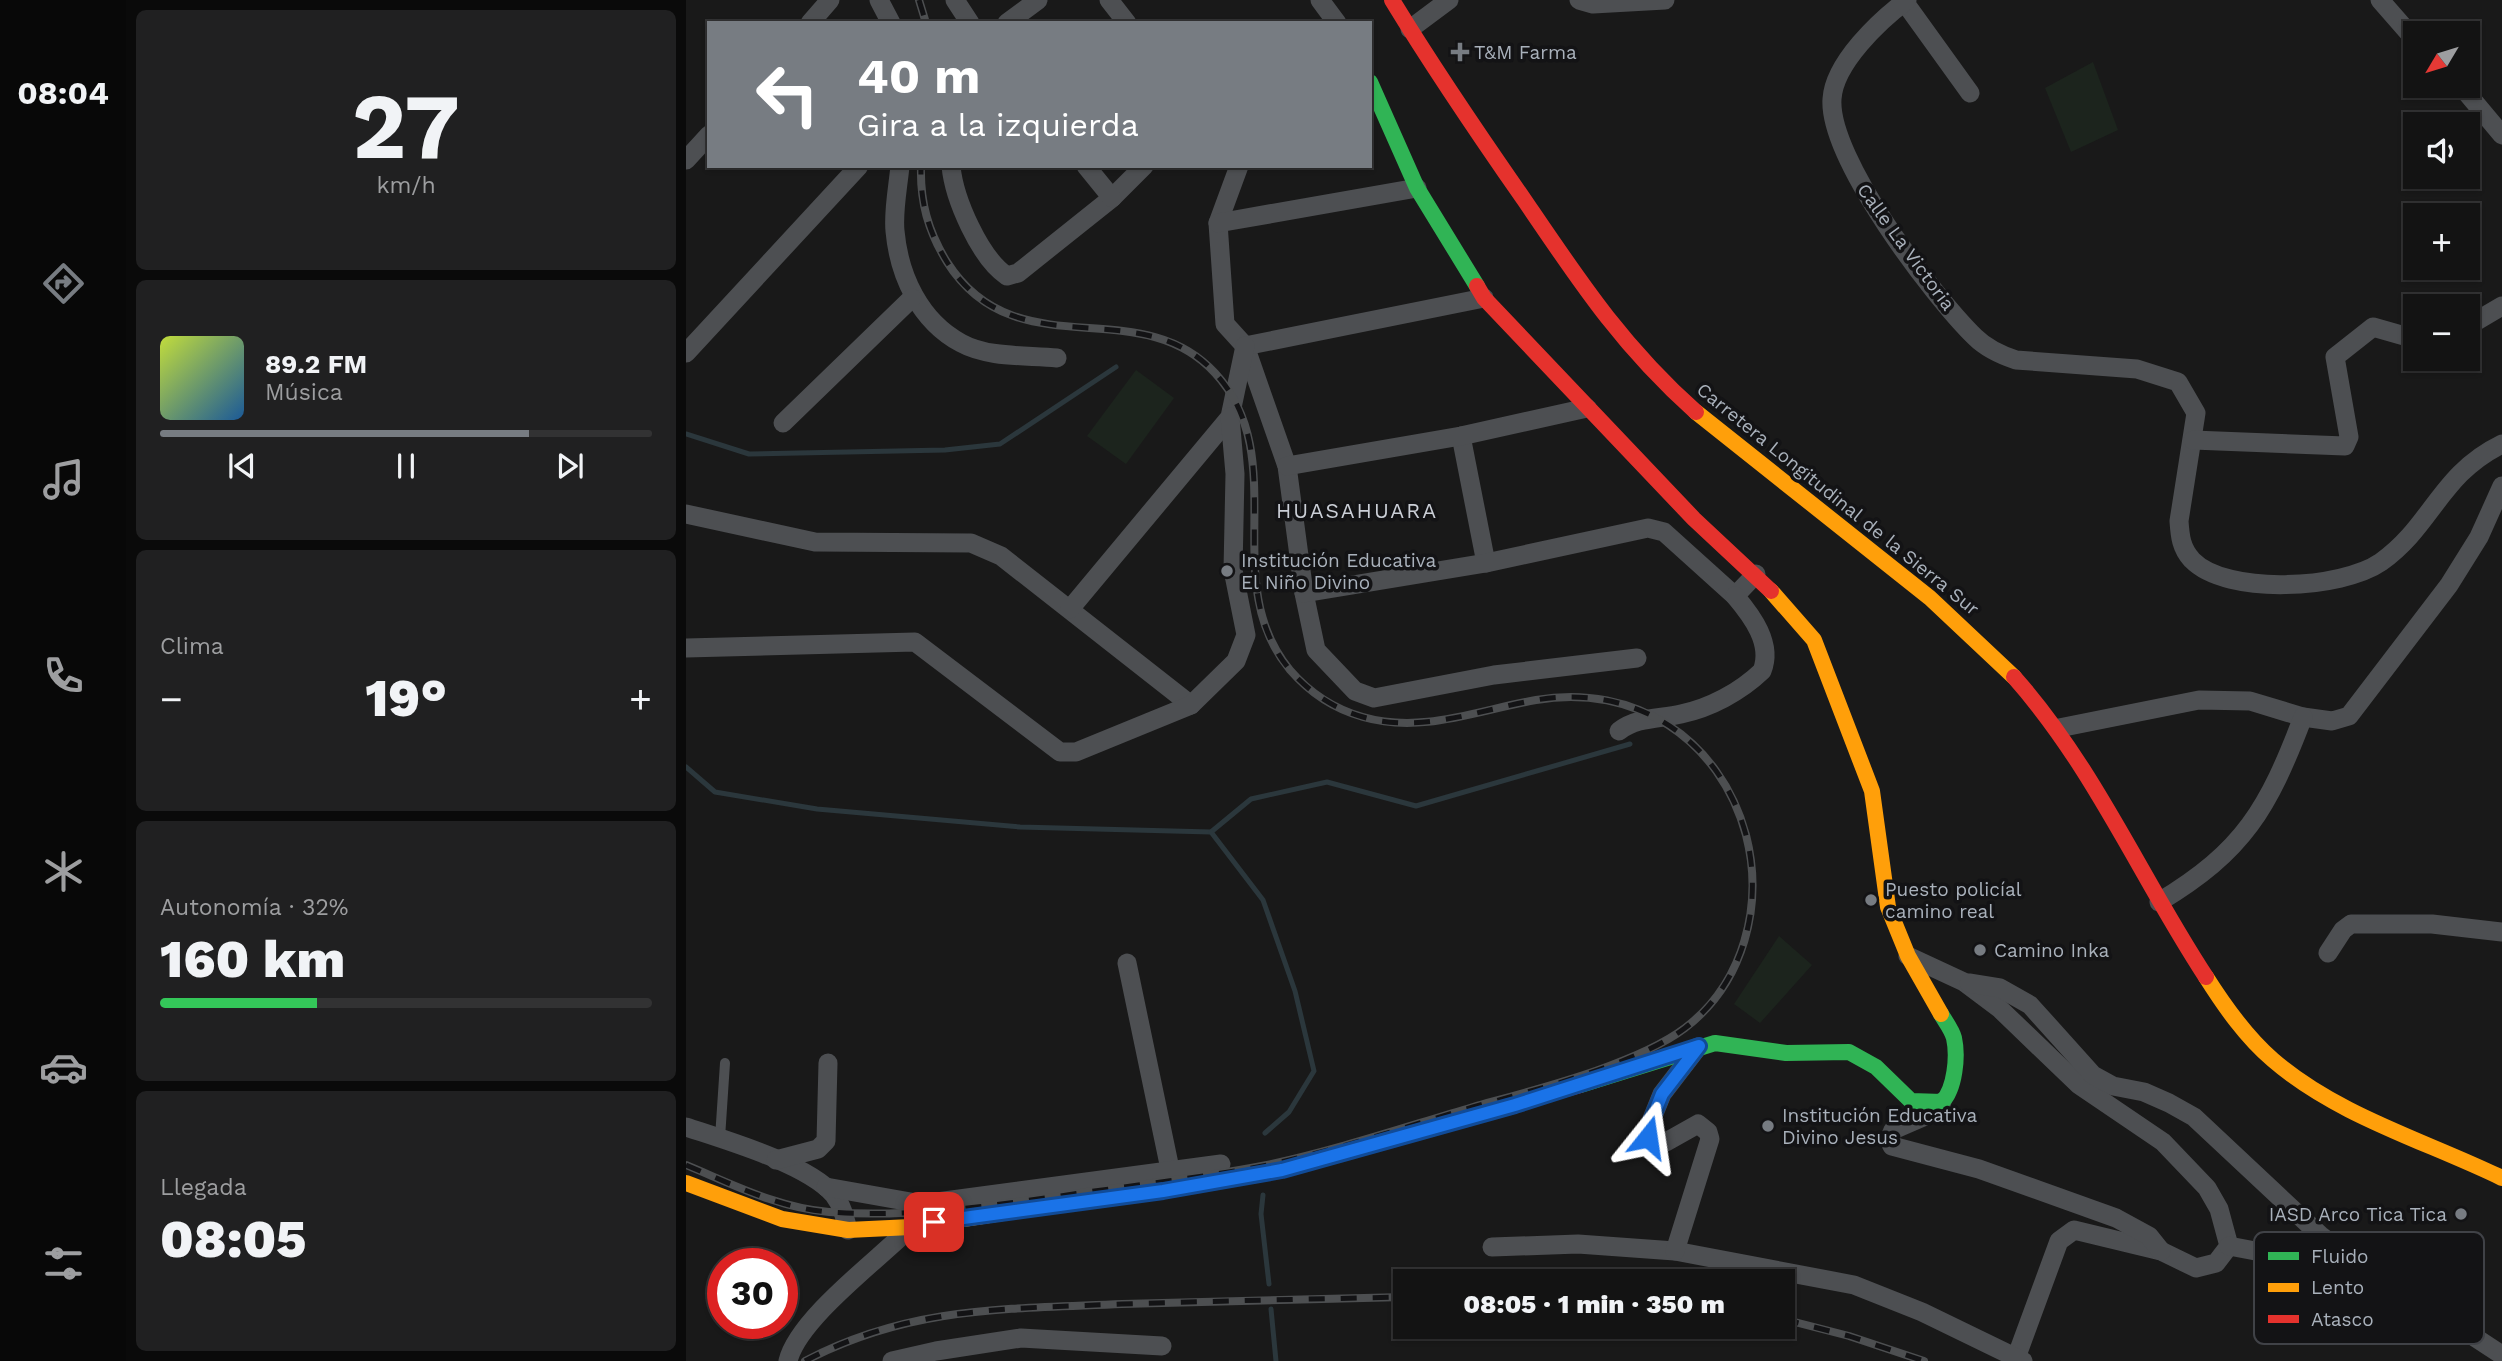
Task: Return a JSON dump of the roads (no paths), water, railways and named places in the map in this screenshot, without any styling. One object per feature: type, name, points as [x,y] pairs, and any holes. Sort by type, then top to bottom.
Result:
[{"type":"main road","name":"Carretera Longitudinal de la Sierra Sur","points":[[1392,0],[1580,280],[1621,336],[1657,377],[1764,467],[1923,592],[1973,636],[2059,728],[2117,823],[2159,902],[2220,1001],[2244,1031],[2277,1063],[2322,1096],[2502,1178]]},
{"type":"main road","points":[[686,1183],[782,1219],[848,1230],[911,1227],[1254,1176],[1515,1105],[1699,1046],[1728,1043],[1786,1053],[1849,1052],[1876,1067],[1911,1101],[1942,1102],[1948,1096],[1955,1064],[1954,1037],[1908,956],[1888,907],[1872,791],[1814,640],[1756,574],[1694,519],[1484,298],[1417,188],[1372,86]]},
{"type":"street","points":[[812,21],[830,0]]},
{"type":"street","points":[[879,0],[890,21]]},
{"type":"street","points":[[955,0],[969,21]]},
{"type":"street","points":[[1010,21],[1038,0]]},
{"type":"street","points":[[1109,0],[1125,21]]},
{"type":"street","points":[[1320,0],[1336,21]]},
{"type":"street","points":[[1410,29],[1449,0]]},
{"type":"street","points":[[1579,0],[1593,4],[1665,0]]},
{"type":"street","points":[[2380,0],[2403,26]]},
{"type":"street","points":[[1905,1],[1970,93]]},
{"type":"street","name":"Calle La Victoria","points":[[1905,1],[1851,54],[1832,98],[1834,122],[1853,174],[1936,294],[1976,339],[1998,355],[2016,360],[2137,369],[2178,382],[2194,407],[2193,440],[2179,520],[2183,548],[2200,567],[2253,584],[2322,582],[2370,569],[2412,534],[2457,474],[2485,452],[2502,444]]},
{"type":"street","points":[[2472,98],[2502,135]]},
{"type":"street","points":[[686,160],[707,137]]},
{"type":"street","points":[[686,353],[857,168]]},
{"type":"street","points":[[900,168],[895,231],[912,298],[929,318],[962,344],[998,353],[1057,358]]},
{"type":"street","points":[[951,168],[960,205],[992,265],[1007,276],[1018,273],[1112,198],[1142,168]]},
{"type":"street","points":[[1088,168],[1112,198]]},
{"type":"street","points":[[1238,168],[1218,223],[1225,324],[1245,346],[1287,466],[1304,593],[1317,650],[1355,691],[1374,698],[1494,675],[1637,658]]},
{"type":"street","points":[[1218,223],[1417,188]]},
{"type":"street","points":[[783,423],[912,298]]},
{"type":"street","points":[[1245,346],[1484,298]]},
{"type":"street","points":[[2480,319],[2502,306]]},
{"type":"street","points":[[2193,440],[2345,446],[2349,437],[2334,358],[2373,327],[2403,336]]},
{"type":"street","points":[[686,648],[915,642],[1060,752],[1076,752],[1191,705],[1236,661],[1245,635],[1233,570],[1235,474],[1230,417],[1245,346]]},
{"type":"street","points":[[1287,466],[1461,436],[1587,408]]},
{"type":"street","points":[[1070,609],[1230,417]]},
{"type":"street","points":[[1461,436],[1486,563]]},
{"type":"street","points":[[2059,728],[2199,700],[2250,701],[2303,717],[2332,721],[2349,716],[2449,585],[2479,537],[2502,485]]},
{"type":"street","points":[[686,514],[815,542],[971,542],[1001,556],[1191,705]]},
{"type":"street","points":[[1304,593],[1486,563],[1657,529],[1735,596],[1755,622],[1765,648],[1762,671],[1745,686],[1711,704],[1679,715],[1638,721],[1619,731]]},
{"type":"street","points":[[1735,596],[1756,574]]},
{"type":"street","points":[[2159,902],[2207,871],[2253,824],[2303,717]]},
{"type":"street","points":[[2328,953],[2351,924],[2432,924],[2502,932]]},
{"type":"street","points":[[1492,1247],[1578,1244],[1675,1251],[1854,1285],[1922,1312],[2019,1359],[2063,1235],[2074,1230],[2161,1251],[2190,1267],[2202,1268],[2223,1257],[2229,1246],[2219,1209],[2207,1188],[2163,1142],[2079,1085],[2000,1009],[1964,982],[1908,956]]},
{"type":"street","points":[[1127,963],[1177,1168],[1195,1186]]},
{"type":"street","points":[[1964,982],[2000,988],[2030,1005],[2093,1075],[2113,1086],[2144,1092],[2194,1117],[2317,1232]]},
{"type":"street","points":[[1675,1251],[1710,1139],[1709,1132],[1698,1124],[1671,1140],[1654,1143],[1647,1131],[1662,1094],[1699,1046]]},
{"type":"street","points":[[776,1160],[818,1149],[826,1141],[828,1063]]},
{"type":"street","points":[[1942,1102],[1923,1117],[1893,1130],[1889,1140],[1892,1146],[1979,1169],[2116,1218],[2149,1236],[2161,1251]]},
{"type":"street","points":[[686,1127],[776,1160],[825,1187],[922,1204],[1221,1164]]},
{"type":"street","points":[[825,1187],[840,1205],[848,1230]]},
{"type":"street","points":[[788,1361],[795,1342],[811,1320],[911,1227]]},
{"type":"street","points":[[2229,1246],[2254,1251]]},
{"type":"street","points":[[892,1361],[1020,1338],[1162,1346]]},
{"type":"street","points":[[2484,1343],[2502,1355]]},
{"type":"lane","points":[[720,1138],[724,1063]]},
{"type":"waterway","points":[[686,434],[749,454],[945,450],[1000,444],[1116,367]]},
{"type":"waterway","points":[[686,767],[715,792],[817,809],[1020,827],[1211,832],[1251,799],[1327,782],[1416,806],[1630,744]]},
{"type":"waterway","points":[[1211,832],[1263,900],[1295,991],[1314,1071],[1289,1112],[1265,1133]]},
{"type":"waterway","points":[[1263,1195],[1261,1214],[1269,1284]]},
{"type":"waterway","points":[[1271,1309],[1276,1361]]},
{"type":"railway","points":[[919,0],[925,21]]},
{"type":"railway","points":[[686,1165],[792,1206],[829,1212],[859,1213],[978,1207],[1267,1165],[1554,1084],[1640,1054],[1685,1028],[1705,1010],[1722,989],[1735,966],[1744,941],[1752,888],[1746,835],[1734,801],[1716,771],[1694,746],[1668,725],[1639,710],[1607,700],[1572,697],[1536,700],[1428,722],[1385,722],[1342,709],[1305,686],[1290,670],[1269,635],[1258,598],[1250,443],[1238,407],[1215,373],[1184,349],[1151,336],[1042,323],[1007,314],[975,295],[947,262],[935,239],[926,216],[921,168]]},
{"type":"railway","points":[[805,1361],[844,1343],[883,1330],[960,1314],[1039,1307],[1393,1297]]},
{"type":"railway","points":[[1795,1322],[1849,1336],[1924,1361]]},
{"type":"place","name":"T&M Farma","points":[[1460,52]]},
{"type":"place","name":"Institución Educativa El Niño Divino","points":[[1227,571]]},
{"type":"place","name":"Puesto policíal camino real","points":[[1871,900]]},
{"type":"place","name":"Camino Inka","points":[[1980,950]]},
{"type":"place","name":"Institución Educativa Divino Jesus","points":[[1768,1126]]},
{"type":"place","name":"IASD Arco Tica Tica","points":[[2461,1214]]},
{"type":"district","name":"HUASAHUARA","points":[[1357,510]]}]
